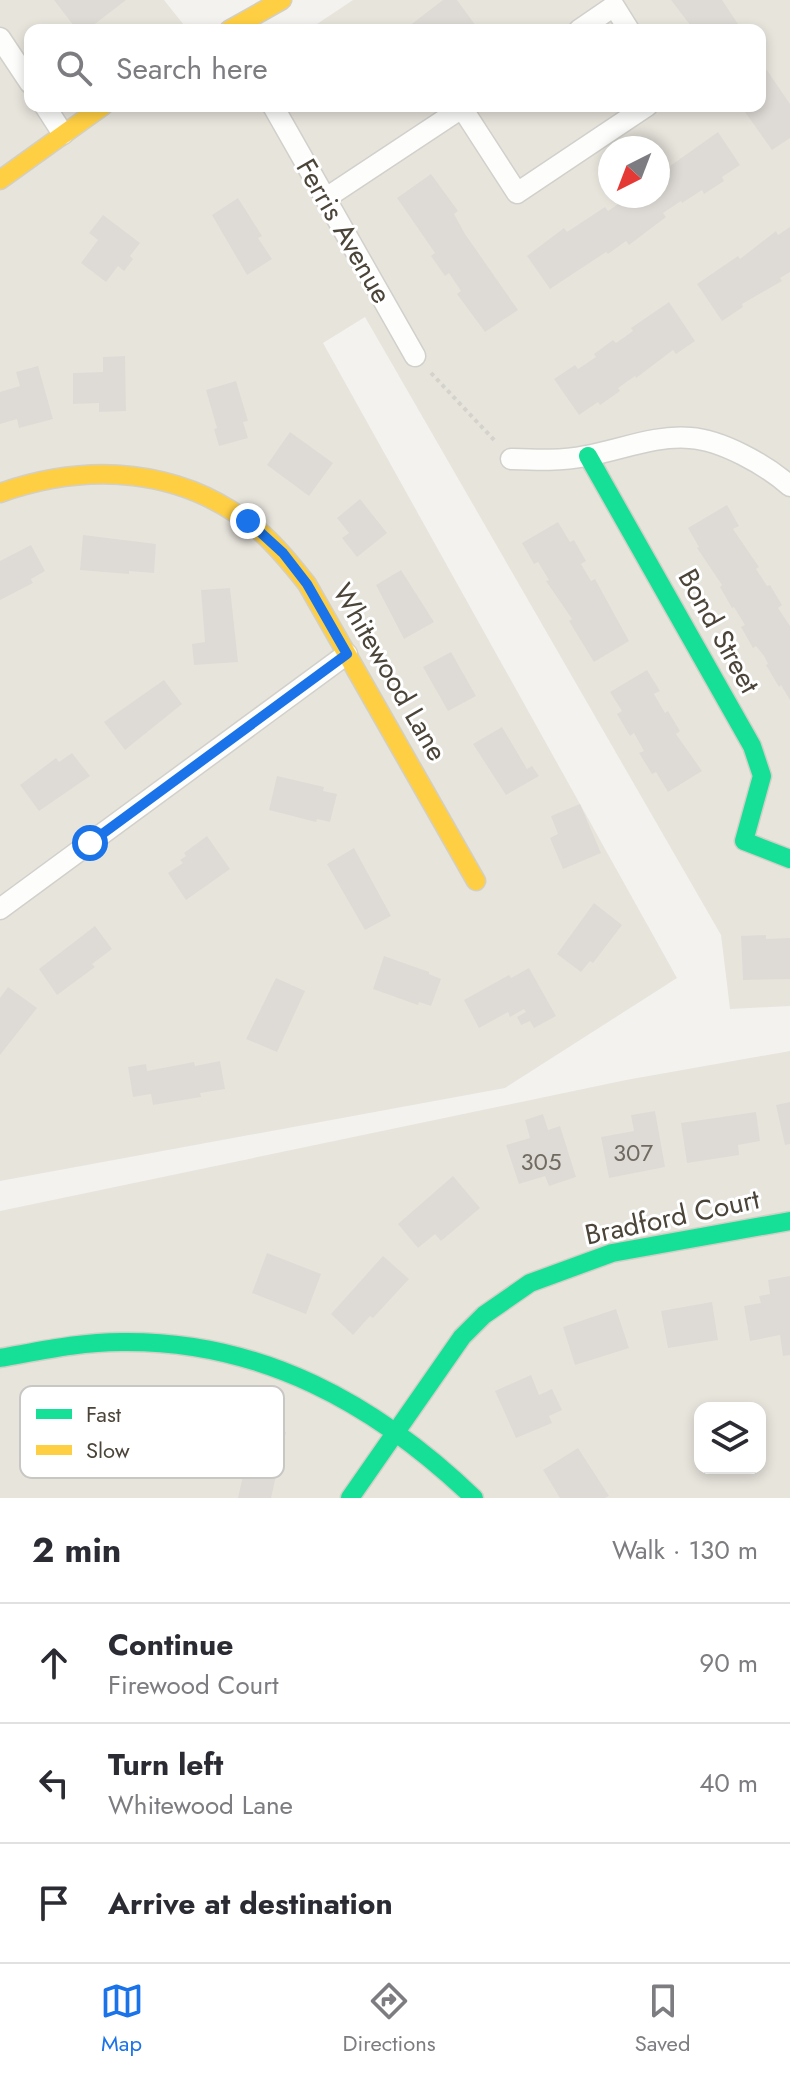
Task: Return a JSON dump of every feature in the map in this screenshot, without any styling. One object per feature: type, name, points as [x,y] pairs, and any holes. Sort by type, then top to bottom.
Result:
[{"type":"street","points":[[240,24],[282,0]]},
{"type":"street","points":[[588,24],[614,6],[625,24]]},
{"type":"street","points":[[0,38],[24,74]]},
{"type":"street","points":[[49,112],[63,134]]},
{"type":"street","points":[[0,180],[94,112]]},
{"type":"street","name":"Ferris Avenue","points":[[276,112],[415,356]]},
{"type":"street","points":[[326,198],[456,112]]},
{"type":"street","points":[[467,112],[517,193],[638,112]]},
{"type":"street","points":[[511,459],[552,461],[588,456],[645,441],[692,438],[732,450],[770,469],[790,486]]},
{"type":"street","name":"Bond Street","points":[[588,456],[752,746],[762,776],[744,841],[790,859]]},
{"type":"street","name":"Whitewood Lane","points":[[0,493],[44,478],[82,473],[120,473],[178,485],[213,500],[248,521],[283,553],[307,584],[476,881]]},
{"type":"street","points":[[0,909],[347,654]]},
{"type":"street","name":"Bradford Court","points":[[350,1498],[462,1337],[484,1315],[530,1283],[612,1253],[790,1221]]},
{"type":"street","points":[[0,1358],[93,1343],[138,1341],[210,1349],[293,1373],[352,1402],[395,1430],[432,1458],[474,1498]]},
{"type":"path","points":[[415,356],[511,459]]},
{"type":"shaded area","points":[[0,0],[164,0],[183,24],[24,24],[24,112],[766,112],[766,24],[317,24],[353,0],[790,0],[790,1006],[730,1009],[721,935],[365,317],[323,343],[677,978],[505,1088],[0,1181]]},
{"type":"shaded area","points":[[790,1051],[790,1498],[0,1498],[0,1211],[626,1080]]},
{"type":"building","points":[[54,0],[126,0],[95,24],[72,24]]},
{"type":"building","points":[[443,0],[457,0],[475,24],[412,24]]},
{"type":"building","points":[[671,0],[722,0],[738,24],[689,24]]},
{"type":"building","points":[[766,69],[790,104],[790,138],[772,150],[745,112],[766,112]]},
{"type":"building","points":[[718,132],[740,165],[722,177],[724,181],[704,194],[702,190],[663,213],[666,217],[629,245],[626,241],[608,254],[606,252],[550,289],[527,256],[564,228],[567,232],[603,208],[608,211],[612,208],[670,208],[670,166]]},
{"type":"building","points":[[431,174],[458,211],[454,214],[465,234],[518,310],[485,332],[457,294],[461,291],[449,273],[445,276],[431,256],[435,253],[397,198]]},
{"type":"building","points":[[238,198],[262,236],[258,238],[272,259],[247,275],[212,215]]},
{"type":"building","points":[[103,215],[140,243],[124,271],[118,266],[106,282],[81,263],[98,240],[89,233]]},
{"type":"building","points":[[790,227],[790,272],[780,278],[782,281],[742,304],[743,307],[722,321],[697,284],[738,256],[740,259],[776,231],[778,235]]},
{"type":"building","points":[[669,302],[695,341],[676,354],[673,350],[618,388],[620,391],[600,405],[598,402],[579,415],[554,379],[575,365],[578,369],[596,357],[594,354],[613,340],[616,343],[633,331],[631,328]]},
{"type":"building","points":[[125,356],[126,411],[99,412],[99,403],[73,404],[73,373],[103,372],[103,357]]},
{"type":"building","points":[[38,366],[53,419],[19,428],[17,419],[0,424],[0,392],[20,386],[16,372]]},
{"type":"building","points":[[236,381],[248,421],[243,422],[248,438],[219,446],[206,390]]},
{"type":"building","points":[[290,432],[333,463],[309,496],[267,465]]},
{"type":"building","points":[[360,499],[387,533],[357,557],[342,538],[349,533],[337,518]]},
{"type":"building","points":[[727,505],[739,526],[733,529],[782,605],[778,608],[790,626],[790,700],[766,665],[764,656],[756,646],[753,648],[741,627],[745,625],[732,608],[688,528]]},
{"type":"building","points":[[558,522],[570,542],[574,540],[586,561],[581,564],[591,581],[595,579],[629,641],[594,662],[569,621],[572,619],[546,581],[549,580],[538,562],[534,564],[522,543]]},
{"type":"building","points":[[83,535],[156,544],[154,573],[80,570]]},
{"type":"building","points":[[31,545],[45,571],[31,579],[33,583],[0,600],[0,561]]},
{"type":"building","points":[[401,570],[434,622],[404,639],[376,585]]},
{"type":"building","points":[[230,588],[238,662],[194,665],[192,644],[205,642],[201,590]]},
{"type":"building","points":[[451,652],[476,696],[448,711],[423,667]]},
{"type":"building","points":[[647,670],[660,691],[654,694],[665,713],[668,711],[680,731],[676,734],[702,771],[668,792],[639,753],[644,751],[634,733],[630,736],[617,714],[622,711],[610,692]]},
{"type":"building","points":[[164,680],[182,704],[125,750],[104,722]]},
{"type":"building","points":[[502,727],[527,769],[532,766],[539,776],[506,795],[473,744]]},
{"type":"building","points":[[72,753],[90,776],[39,811],[20,785],[56,758],[59,762]]},
{"type":"building","points":[[277,776],[324,787],[323,791],[337,794],[330,822],[317,819],[316,822],[269,810]]},
{"type":"building","points":[[580,804],[601,853],[563,869],[550,838],[558,834],[551,816]]},
{"type":"building","points":[[207,836],[230,869],[186,900],[168,873],[183,863],[180,860],[186,856],[184,853]]},
{"type":"building","points":[[354,848],[391,916],[365,930],[327,864]]},
{"type":"building","points":[[594,903],[622,925],[593,963],[590,961],[581,972],[557,954]]},
{"type":"building","points":[[95,926],[112,949],[92,964],[95,967],[57,995],[39,969]]},
{"type":"building","points":[[766,935],[766,939],[790,938],[790,979],[743,980],[741,936]]},
{"type":"building","points":[[384,956],[441,979],[431,1006],[419,1002],[418,1005],[373,989]]},
{"type":"building","points":[[529,968],[556,1016],[534,1028],[530,1021],[521,1025],[517,1017],[526,1012],[524,1009],[510,1017],[508,1012],[479,1028],[464,1000],[509,975],[511,978]]},
{"type":"building","points":[[276,978],[305,991],[277,1052],[246,1039]]},
{"type":"building","points":[[8,987],[37,1008],[0,1055],[0,998]]},
{"type":"building","points":[[220,1061],[225,1089],[200,1093],[201,1097],[153,1105],[151,1094],[133,1097],[128,1067],[146,1064],[147,1071],[194,1062],[195,1066]]},
{"type":"building","points":[[790,1102],[790,1144],[785,1145],[776,1105]]},
{"type":"building","points":[[655,1111],[665,1167],[609,1178],[601,1137],[634,1131],[631,1115]]},
{"type":"building","points":[[756,1112],[760,1141],[738,1145],[739,1155],[687,1163],[681,1123]]},
{"type":"building","points":[[543,1114],[548,1130],[560,1126],[576,1177],[549,1186],[545,1176],[519,1184],[506,1145],[530,1138],[525,1120]]},
{"type":"building","points":[[453,1176],[480,1208],[441,1241],[435,1234],[418,1248],[398,1224]]},
{"type":"building","points":[[267,1253],[321,1274],[306,1314],[252,1293]]},
{"type":"building","points":[[383,1256],[409,1279],[353,1335],[331,1314]]},
{"type":"building","points":[[790,1276],[790,1355],[783,1356],[780,1335],[750,1341],[744,1306],[761,1303],[759,1296],[770,1294],[768,1280]]},
{"type":"building","points":[[712,1302],[718,1340],[668,1348],[661,1311]]},
{"type":"building","points":[[616,1309],[629,1348],[575,1365],[563,1327]]},
{"type":"building","points":[[531,1375],[539,1395],[552,1389],[562,1410],[549,1416],[552,1423],[516,1438],[495,1391]]},
{"type":"building","points":[[578,1448],[609,1496],[560,1498],[543,1470]]},
{"type":"building","points":[[242,1478],[276,1478],[271,1498],[238,1498]]},
{"type":"traffic: fast","points":[[588,456],[752,746],[762,776],[744,841],[790,859]]},
{"type":"traffic: fast","points":[[350,1498],[462,1337],[484,1315],[530,1283],[612,1253],[790,1221]]},
{"type":"traffic: fast","points":[[0,1358],[106,1342],[172,1344],[221,1352],[313,1384],[356,1407],[436,1464],[474,1498]]},
{"type":"traffic: slow","points":[[240,24],[282,0]]},
{"type":"traffic: slow","points":[[0,180],[95,112]]},
{"type":"traffic: slow","points":[[0,493],[67,477],[100,474],[133,476],[166,482],[198,493],[228,508],[257,529],[307,584],[476,881]]},
{"type":"route","points":[[90,843],[347,654],[307,584],[283,553],[248,521]]}]
